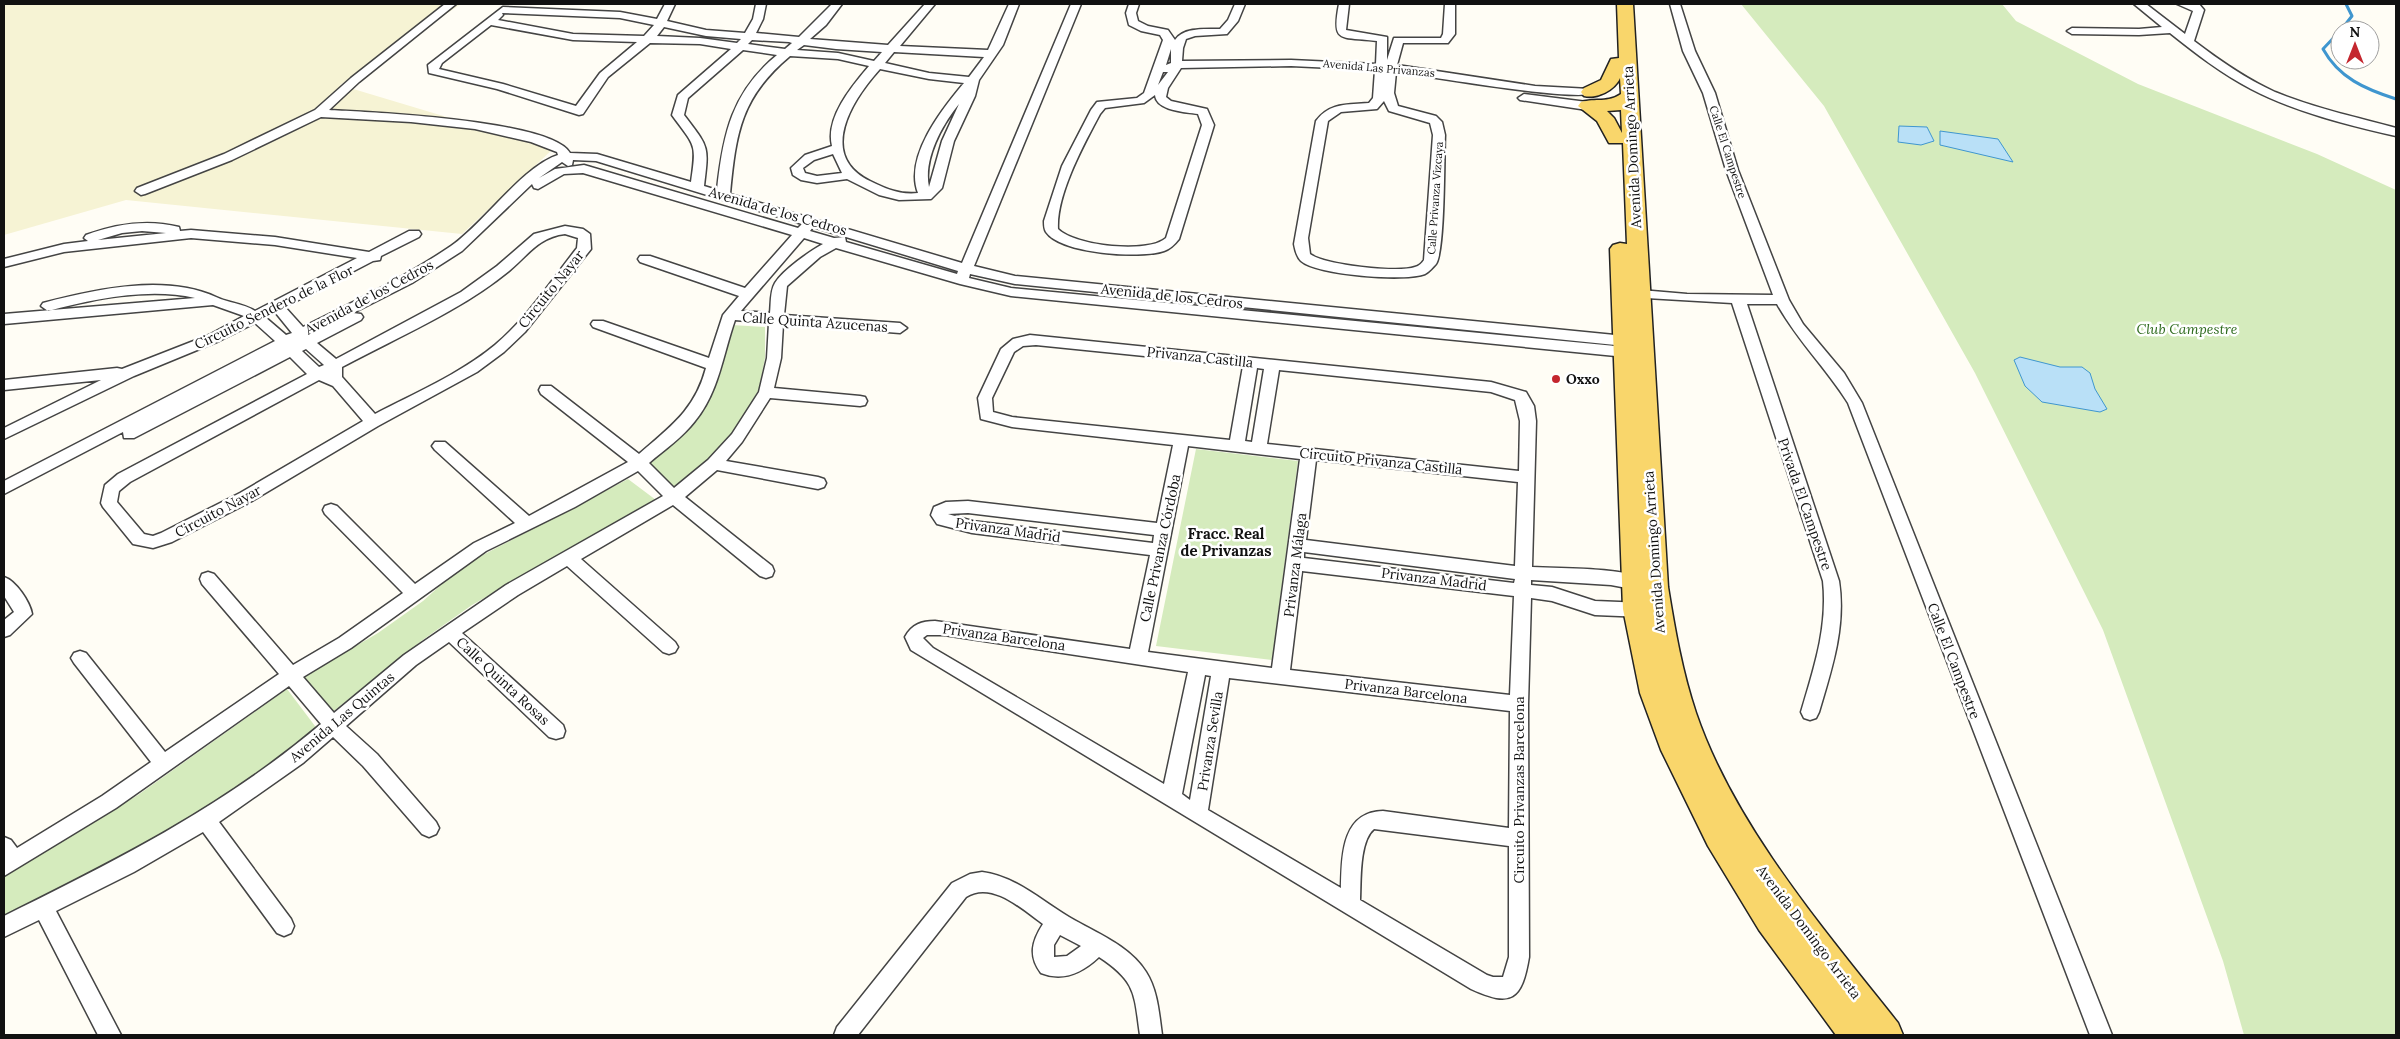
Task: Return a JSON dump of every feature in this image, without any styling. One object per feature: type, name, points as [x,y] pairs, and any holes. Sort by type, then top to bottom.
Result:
[{"type":"main road","name":"Avenida Domingo Arrieta","points":[[1614,4],[1617,63],[1623,100],[1616,139],[1631,294]]},
{"type":"main road","name":"Avenida Domingo Arrieta","points":[[1625,4],[1623,100],[1645,597],[1646,659],[1658,705],[1673,743],[1712,822],[1774,923],[1857,1035]]},
{"type":"main road","points":[[1586,99],[1609,83],[1617,63]]},
{"type":"main road","points":[[1586,99],[1623,100]]},
{"type":"main road","points":[[1586,99],[1605,118],[1616,139]]},
{"type":"main road","name":"Avenida Domingo Arrieta","points":[[1645,597],[1680,714],[1726,809],[1754,858],[1785,903],[1886,1035]]},
{"type":"street","points":[[141,191],[228,157],[319,113],[355,80],[451,4]]},
{"type":"street","points":[[670,4],[661,23],[648,40],[604,75],[579,116],[508,89],[443,75],[433,70],[434,65],[438,61],[491,22],[506,7],[620,15],[661,23],[706,33],[892,50],[992,54]]},
{"type":"street","points":[[723,196],[715,151],[697,140],[678,115],[682,97],[740,47],[749,36],[758,19],[761,4]]},
{"type":"street","points":[[697,188],[715,151],[750,89],[788,52],[804,41],[838,4]]},
{"type":"street","points":[[930,4],[847,102],[839,121],[836,149],[848,175],[888,195],[902,199],[926,196],[936,188],[948,141],[974,81]]},
{"type":"street","points":[[926,196],[922,188],[921,173],[930,140],[940,119],[974,81],[992,54],[1014,4]]},
{"type":"street","points":[[964,274],[1076,4]]},
{"type":"street","points":[[1134,4],[1131,13],[1133,23],[1145,29],[1164,32],[1168,36],[1170,65],[1154,82],[1149,95],[1144,100],[1101,105],[1090,118],[1054,204],[1050,221],[1050,228],[1055,236],[1066,242],[1135,250],[1163,247],[1172,239],[1208,125],[1202,112],[1167,104],[1160,98],[1175,51],[1182,37],[1194,34],[1223,32],[1233,22],[1240,4]]},
{"type":"street","points":[[1344,4],[1340,29],[1347,34],[1383,38],[1386,72]]},
{"type":"street","points":[[1386,72],[1398,40],[1439,41],[1447,38],[1450,4]]},
{"type":"street","name":"Calle El Campestre","points":[[1675,4],[1689,52],[1709,94],[1732,170],[1782,300],[1797,327],[1839,377],[1855,403],[2100,1035]]},
{"type":"street","points":[[2138,4],[2233,73],[2271,94],[2396,132]]},
{"type":"street","points":[[2182,4],[2195,6],[2199,10],[2189,40]]},
{"type":"street","points":[[491,22],[573,37],[700,41],[740,47],[838,56],[929,76],[974,81]]},
{"type":"street","points":[[2072,31],[2139,32],[2173,29]]},
{"type":"street","name":"Avenida Las Privanzas","points":[[1170,65],[1214,75],[1386,72],[1586,99]]},
{"type":"street","name":"Calle Privanza Vizcaya","points":[[1386,72],[1388,98],[1393,108],[1432,119],[1438,128],[1434,242],[1431,262],[1418,271],[1406,273],[1337,268],[1308,260],[1301,250],[1301,238],[1322,121],[1335,108],[1366,107],[1377,104],[1386,72]]},
{"type":"street","points":[[319,113],[426,121],[491,129],[548,144],[562,150],[569,162]]},
{"type":"street","points":[[836,149],[812,156],[801,162],[797,168],[799,175],[809,180],[825,180],[848,175]]},
{"type":"street","name":"Avenida de los Cedros","points":[[4,502],[60,469],[304,338],[441,271],[485,236],[545,178],[557,172],[569,162],[597,158],[853,233],[964,274]]},
{"type":"street","name":"Avenida de los Cedros","points":[[569,162],[800,233],[964,274],[1633,347]]},
{"type":"street","points":[[7,857],[108,802],[291,675],[345,643],[480,547],[569,503],[639,463],[689,419],[701,402],[730,315],[812,221]]},
{"type":"street","name":"Circuito Nayar","points":[[566,230],[578,232],[586,237],[586,244],[579,256],[520,328],[499,349],[472,368],[373,422],[246,497],[166,538],[153,542],[139,540],[109,503],[111,489],[124,478],[319,375],[336,373],[487,281],[530,241],[542,234],[566,230]]},
{"type":"street","points":[[674,496],[714,464],[737,438],[766,392],[774,358],[778,296],[781,284],[790,274],[815,254],[853,233]]},
{"type":"street","points":[[4,263],[64,248],[191,234],[284,243],[375,257]]},
{"type":"street","name":"Circuito Sendero de la Flor","points":[[4,434],[130,372],[214,338],[375,257],[414,234]]},
{"type":"street","points":[[645,259],[748,294]]},
{"type":"street","points":[[772,268],[790,274]]},
{"type":"street","points":[[1631,294],[1782,300]]},
{"type":"street","name":"Privada El Campestre","points":[[1738,299],[1831,581],[1835,601],[1834,625],[1810,712]]},
{"type":"street","points":[[8,318],[213,301],[234,305],[257,316],[319,375]]},
{"type":"street","points":[[277,306],[336,373],[373,422]]},
{"type":"street","name":"Calle Quinta Azucenas","points":[[730,315],[900,328]]},
{"type":"street","points":[[598,324],[714,365]]},
{"type":"street","name":"Privanza Castilla","points":[[1237,444],[1182,440],[996,419],[986,415],[984,408],[985,398],[1008,349],[1014,343],[1024,340],[1491,387],[1521,396],[1526,406],[1528,421],[1522,581]]},
{"type":"street","name":"Avenida de los Cedros","points":[[4,488],[290,346]]},
{"type":"street","points":[[1237,444],[1251,363]]},
{"type":"street","points":[[1259,446],[1272,365]]},
{"type":"street","name":"Circuito Sendero de la Flor","points":[[4,385],[130,372]]},
{"type":"street","points":[[546,390],[639,463],[674,496],[766,571]]},
{"type":"street","points":[[766,392],[860,401]]},
{"type":"street","name":"Calle Privanza Córdoba","points":[[1138,655],[1182,440]]},
{"type":"street","name":"Circuito Privanza Castilla","points":[[1237,444],[1525,477]]},
{"type":"street","points":[[440,446],[526,523]]},
{"type":"street","name":"Privanza Málaga","points":[[1280,676],[1309,453]]},
{"type":"street","points":[[714,464],[818,483]]},
{"type":"street","name":"Avenida Las Quintas","points":[[4,927],[127,865],[206,820],[296,757],[410,660],[450,632],[512,590],[674,496]]},
{"type":"street","name":"Privanza Madrid","points":[[1160,550],[972,527],[943,520],[940,511],[946,508],[968,507],[1165,530]]},
{"type":"street","points":[[330,510],[414,594]]},
{"type":"street","name":"Privanza Madrid","points":[[1298,545],[1522,581],[1596,608],[1645,597]]},
{"type":"street","points":[[569,558],[669,647]]},
{"type":"street","name":"Privanza Madrid","points":[[1296,564],[1522,581],[1570,576],[1611,578],[1645,597]]},
{"type":"street","points":[[1570,576],[1570,600]]},
{"type":"street","points":[[208,579],[333,725],[370,760],[429,828]]},
{"type":"street","name":"Circuito Privanzas Barcelona","points":[[1508,988],[1515,980],[1519,957],[1519,704],[1522,581]]},
{"type":"street","points":[[4,584],[22,608],[23,614],[16,622],[4,630]]},
{"type":"street","name":"Privanza Barcelona","points":[[1508,988],[1492,988],[1479,982],[1350,906],[1198,813],[927,653],[917,645],[914,637],[922,629],[944,628],[1138,655],[1222,670],[1519,704]]},
{"type":"street","name":"Calle Quinta Rosas","points":[[450,632],[556,731]]},
{"type":"street","points":[[80,658],[163,764]]},
{"type":"street","name":"Privanza Sevilla","points":[[1171,798],[1198,666]]},
{"type":"street","name":"Privanza Sevilla","points":[[1198,813],[1222,670]]},
{"type":"street","points":[[206,820],[284,926]]},
{"type":"street","points":[[1350,906],[1357,838],[1363,825],[1371,821],[1383,820],[1518,838]]},
{"type":"street","points":[[845,1035],[959,890],[969,883],[980,881],[992,883],[1058,921],[1097,944],[1130,968],[1140,980],[1145,994],[1151,1035]]},
{"type":"street","points":[[43,908],[110,1035]]},
{"type":"street","points":[[1058,921],[1047,936],[1041,951],[1042,960],[1048,966],[1064,968],[1072,966],[1097,944]]},
{"type":"shaded area","points":[[4,4],[461,4],[340,85],[553,149],[462,234],[126,200],[4,235]]},
{"type":"green space","name":"Club Campestre","points":[[1741,4],[2002,4],[2016,21],[2138,84],[2317,154],[2396,190],[2396,1035],[2244,1035],[2223,961],[2103,630],[1975,373],[1824,106]]},
{"type":"green space","points":[[732,325],[765,327],[765,358],[759,389],[735,432],[704,464],[674,488],[650,463],[694,423],[712,393]]},
{"type":"green space","points":[[1196,449],[1298,461],[1272,660],[1156,646]]},
{"type":"green space","points":[[628,479],[656,500],[472,605],[424,639],[330,714],[303,677],[378,633],[423,601],[462,566]]},
{"type":"green space","points":[[287,689],[318,730],[204,811],[89,876],[4,917],[4,877],[64,837],[138,795]]},
{"type":"water","points":[[1899,126],[1927,127],[1934,141],[1921,145],[1898,142]]},
{"type":"water","points":[[1940,131],[1998,139],[2013,162],[1940,145]]},
{"type":"water","points":[[2020,357],[2060,367],[2082,367],[2090,373],[2095,389],[2107,409],[2100,412],[2042,402],[2025,386],[2014,360]]},
{"type":"waterway","points":[[2346,4],[2352,16],[2349,20]]},
{"type":"waterway","points":[[2330,42],[2323,49],[2330,60]]},
{"type":"waterway","points":[[2339,70],[2363,86],[2396,99]]},
{"type":"place","name":"Oxxo","points":[[1556,379]]},
{"type":"district","name":"Fracc. Real de Privanzas","points":[[1226,542]]}]
